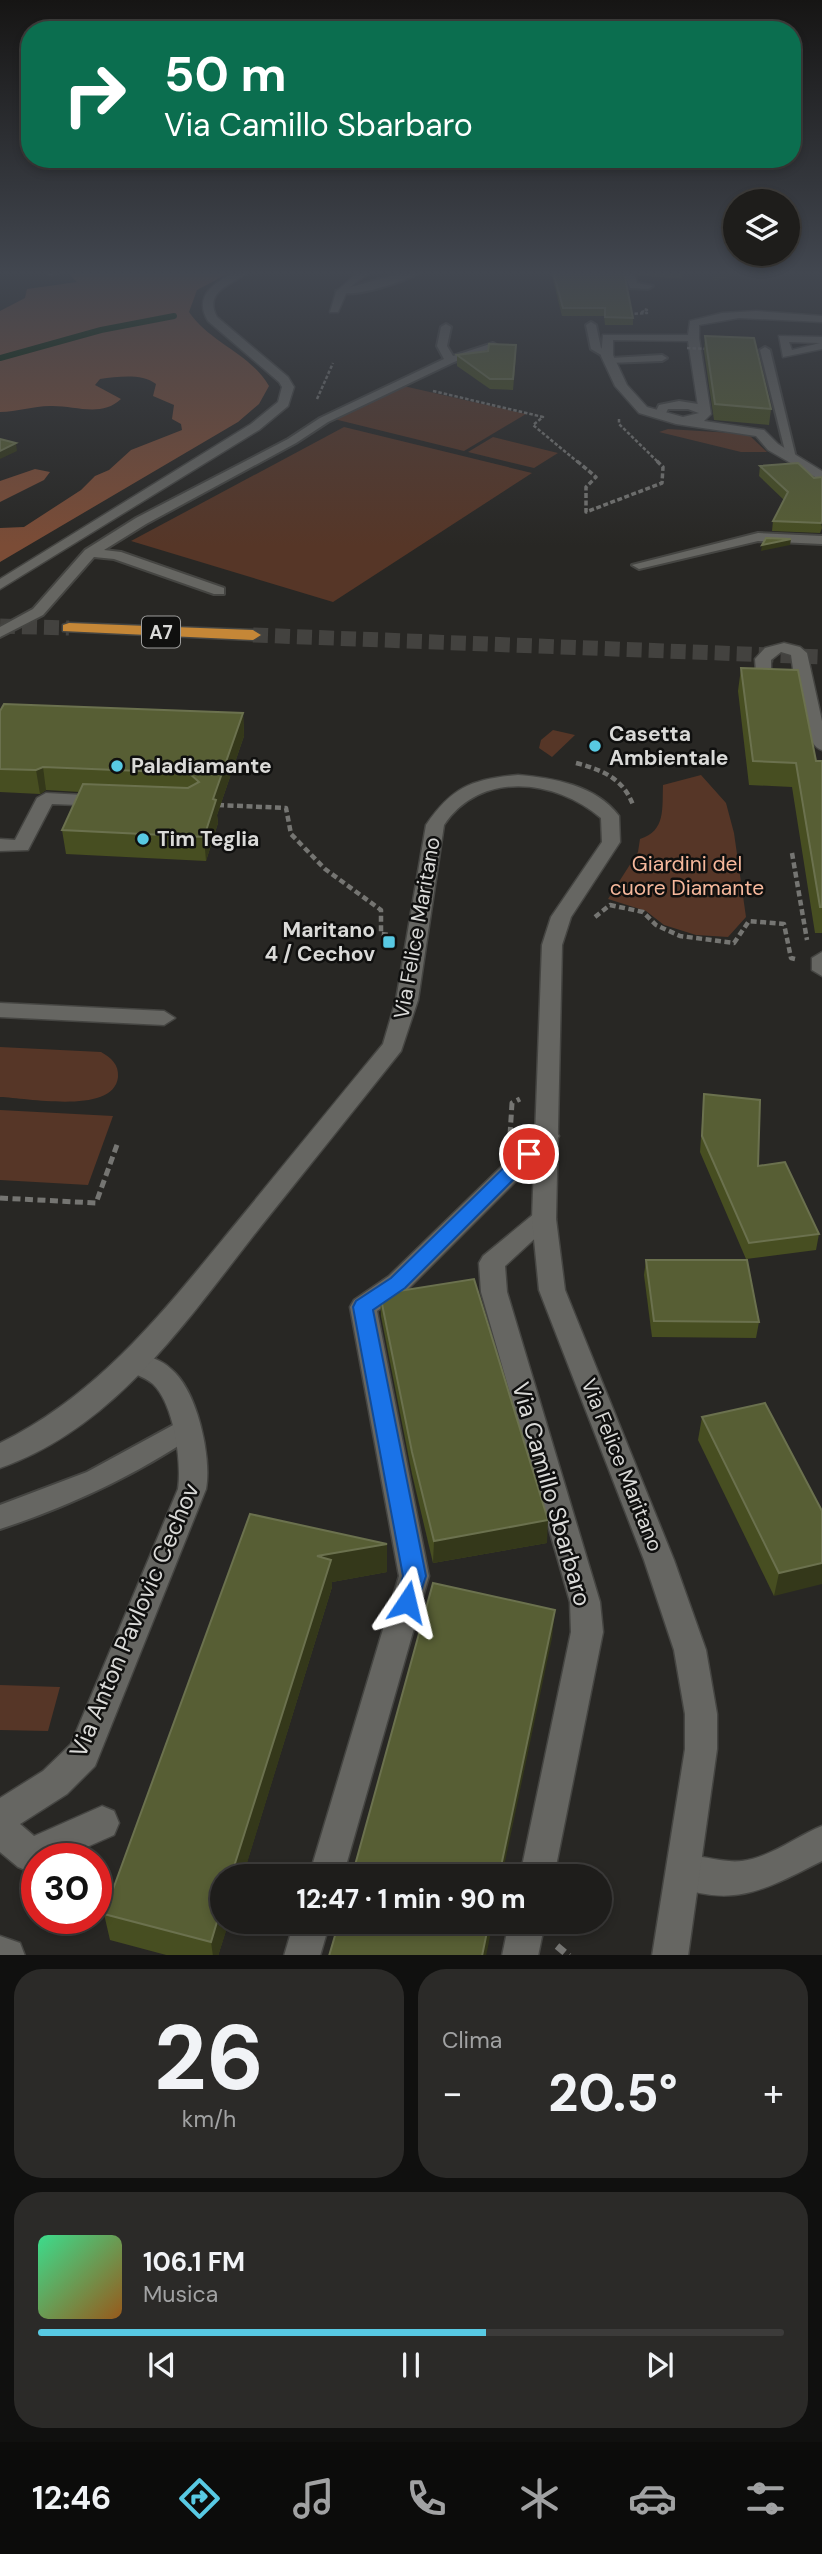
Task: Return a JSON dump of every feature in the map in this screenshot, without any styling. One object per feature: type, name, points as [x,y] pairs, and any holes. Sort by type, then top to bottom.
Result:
[{"type":"highway","name":"A7","points":[[69,628],[253,635]]},
{"type":"street","points":[[0,585],[255,426],[284,403],[288,387],[284,380],[264,363]]},
{"type":"street","points":[[612,363],[621,386],[631,400],[646,411],[684,421],[760,433],[773,447],[822,477]]},
{"type":"street","points":[[684,421],[703,417],[704,412],[694,363]]},
{"type":"street","points":[[765,686],[763,659],[769,652],[784,648],[799,653],[808,706],[822,745]]},
{"type":"street","name":"Via Felice Maritano","points":[[0,1457],[50,1432],[81,1412],[135,1363],[393,1046],[407,1000],[435,825],[440,813],[462,794],[497,783],[536,782],[575,791],[591,798],[610,816],[611,842],[564,912],[552,945],[544,1219],[552,1290],[659,1560],[690,1650],[701,1714],[701,1749],[670,1955]]},
{"type":"street","points":[[0,845],[21,846],[46,798],[125,801]]},
{"type":"street","points":[[0,1010],[164,1018]]},
{"type":"street","points":[[330,1864],[414,1576],[363,1307],[398,1283],[547,1136]]},
{"type":"street","name":"Via Camillo Sbarbaro","points":[[539,1864],[587,1632],[586,1612],[494,1292],[492,1263],[544,1219]]},
{"type":"street","name":"Via Anton Pavlovic Cechov","points":[[0,1816],[41,1796],[64,1778],[83,1755],[192,1489],[195,1466],[186,1428],[168,1381],[154,1370],[135,1363]]},
{"type":"street","points":[[0,1829],[30,1855],[102,1823]]},
{"type":"street","points":[[684,1872],[740,1879],[758,1875],[822,1843]]},
{"type":"street","points":[[302,1955],[308,1934]]},
{"type":"street","points":[[520,1955],[524,1934]]},
{"type":"street","points":[[0,1954],[7,1955]]},
{"type":"lane","points":[[0,633],[38,612],[56,595],[90,553],[141,521],[292,441],[324,420],[443,363]]},
{"type":"lane","points":[[768,363],[793,459]]},
{"type":"lane","points":[[660,415],[663,407],[674,404],[696,407],[704,412]]},
{"type":"lane","points":[[639,565],[758,537],[822,540]]},
{"type":"lane","points":[[90,553],[116,555],[219,590]]},
{"type":"lane","points":[[0,1517],[59,1499],[141,1459],[186,1428]]},
{"type":"path","points":[[398,383],[543,417],[533,425],[596,477],[586,487],[586,512],[662,484],[663,467],[619,424],[619,402],[631,400]]},
{"type":"path","points":[[204,805],[286,808],[291,834],[325,869],[381,911],[382,934],[417,937]]},
{"type":"path","points":[[792,853],[807,940],[820,959]]},
{"type":"path","points":[[564,912],[594,918],[610,905],[643,912],[656,925],[680,936],[734,943],[749,921],[784,923],[791,958],[820,959]]},
{"type":"path","points":[[0,1198],[96,1203],[118,1142]]},
{"type":"green space","points":[[399,385],[526,414],[464,451],[334,419]]},
{"type":"green space","points":[[344,427],[532,473],[333,602],[131,541]]},
{"type":"green space","points":[[668,429],[748,434],[767,452],[741,452],[659,432]]},
{"type":"green space","points":[[493,437],[558,453],[534,468],[468,452]]},
{"type":"green space","points":[[553,730],[575,735],[552,757],[539,748],[541,740]]},
{"type":"green space","name":"Giardini del cuore Diamante","points":[[701,775],[726,803],[734,833],[746,917],[728,937],[696,935],[664,925],[646,911],[608,899],[638,852],[640,839],[654,830],[661,818],[663,785]]},
{"type":"green space","points":[[0,1047],[101,1052],[114,1062],[118,1077],[113,1089],[102,1096],[86,1100],[68,1102],[0,1097]]},
{"type":"green space","points":[[0,1110],[113,1116],[88,1185],[0,1180]]},
{"type":"green space","points":[[0,1685],[60,1687],[48,1731],[0,1730]]},
{"type":"shaded area","points":[[0,363],[249,363],[269,386],[259,404],[238,422],[0,562],[0,528],[24,527],[81,490],[95,476],[109,470],[131,450],[182,430],[181,424],[172,419],[174,405],[153,396],[156,384],[136,377],[100,379],[95,385],[121,399],[105,408],[50,406],[0,412]]},
{"type":"shaded area","points":[[35,469],[50,472],[44,480],[0,502],[0,481]]},
{"type":"building","points":[[468,363],[514,363],[513,379],[490,379]]},
{"type":"building","points":[[709,363],[760,363],[771,409],[715,404]]},
{"type":"building","points":[[0,439],[16,443],[0,451]]},
{"type":"building","points":[[798,463],[814,478],[822,477],[821,523],[773,521],[788,492],[760,466]]},
{"type":"building","points":[[766,538],[791,539],[762,545]]},
{"type":"building","points":[[741,668],[798,670],[816,761],[822,761],[822,907],[796,763],[753,761]]},
{"type":"building","points":[[4,704],[243,713],[213,799],[216,800],[204,837],[62,830],[83,784],[188,788],[199,782],[189,773],[43,767],[36,770],[0,769],[0,711]]},
{"type":"building","points":[[704,1094],[760,1100],[758,1166],[785,1162],[819,1234],[749,1243],[702,1136]]},
{"type":"building","points":[[646,1260],[747,1260],[759,1322],[654,1321]]},
{"type":"building","points":[[474,1279],[548,1520],[434,1541],[412,1452],[380,1294]]},
{"type":"building","points":[[765,1403],[822,1511],[822,1563],[779,1573],[702,1417]]},
{"type":"building","points":[[250,1514],[387,1544],[317,1556],[331,1560],[235,1864],[210,1864],[210,1934],[213,1934],[211,1942],[112,1916],[112,1892]]},
{"type":"building","points":[[433,1583],[555,1610],[502,1864],[355,1864]]},
{"type":"building","points":[[335,1934],[487,1934],[482,1955],[329,1955]]},
{"type":"tunnel","points":[[0,626],[69,628]]},
{"type":"tunnel","points":[[253,635],[822,657]]},
{"type":"place","name":"Casetta Ambientale","points":[[595,746]]},
{"type":"place","name":"Paladiamante","points":[[117,766]]},
{"type":"place","name":"Tim Teglia","points":[[143,839]]},
{"type":"place","name":"Maritano 4 / Cechov","points":[[389,942]]},
{"type":"route","points":[[407,1602],[414,1576],[363,1307],[398,1283],[529,1154]]}]
